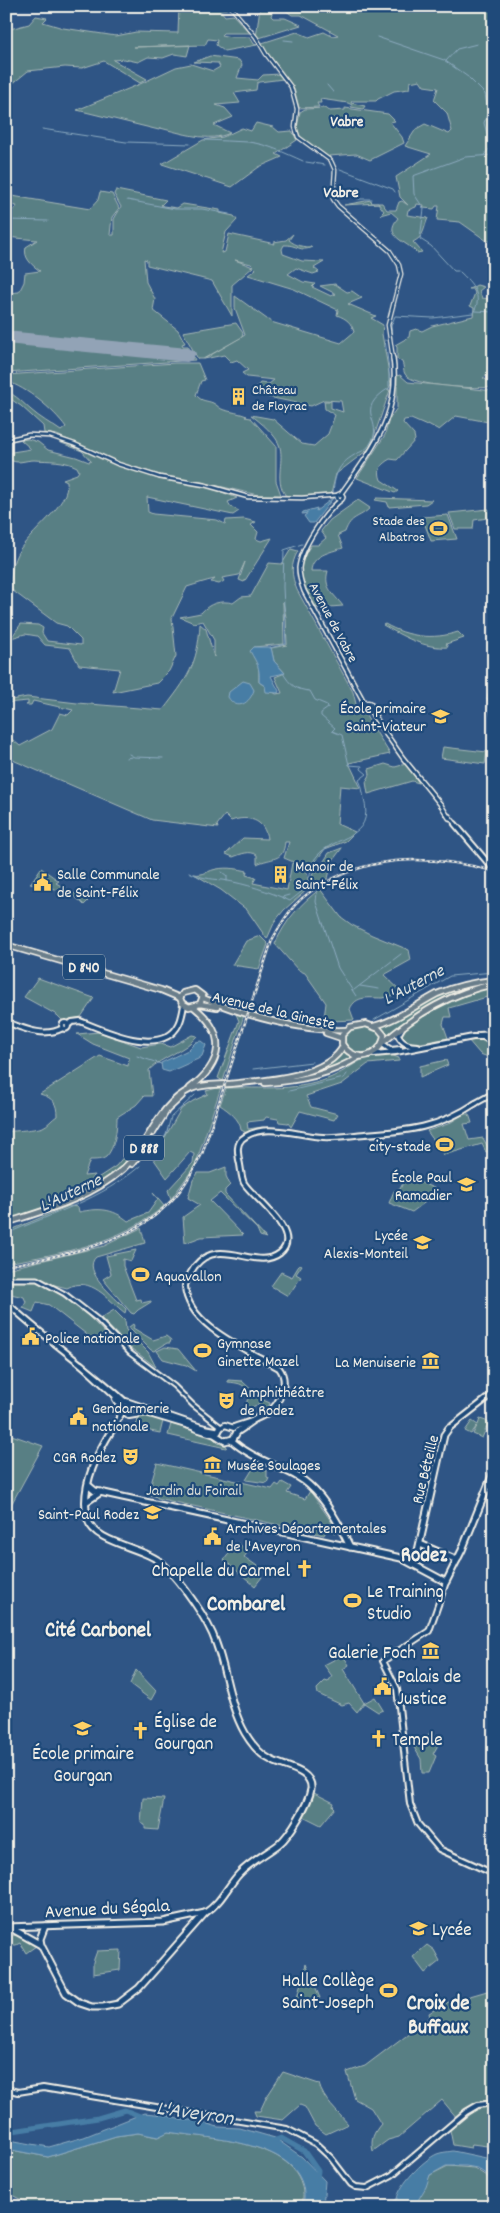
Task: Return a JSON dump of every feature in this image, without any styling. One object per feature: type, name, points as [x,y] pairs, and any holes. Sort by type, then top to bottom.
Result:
[{"type":"main road","name":"Avenue de Vabre","points":[[230,6],[291,87],[297,109],[295,132],[300,140],[332,161],[335,170],[333,199],[338,206],[390,251],[400,269],[401,280],[388,325],[395,376],[393,395],[379,439],[301,556],[298,575],[304,591],[365,702],[372,705],[369,708],[379,728],[489,865]]},
{"type":"main road","points":[[489,865],[494,870]]},
{"type":"main road","name":"D 840","points":[[6,945],[161,990],[180,998]]},
{"type":"main road","points":[[494,980],[447,990],[431,996],[392,1020],[374,1026],[358,1024],[346,1030],[341,1038],[344,1046],[350,1052],[360,1056],[396,1052],[473,1037],[483,1037],[494,1043]]},
{"type":"main road","points":[[374,1054],[402,1027],[444,998],[468,989],[494,984]]},
{"type":"main road","name":"D 840","points":[[161,990],[184,992]]},
{"type":"main road","points":[[6,1022],[46,1034],[54,1034],[63,1028],[67,1028],[72,1022],[80,1021],[132,1039],[151,1041],[166,1037],[179,1027],[184,1005],[180,998],[184,992],[198,991],[204,998],[200,1004],[183,1013]]},
{"type":"main road","name":"Avenue de la Gineste","points":[[204,998],[219,1005],[306,1029],[324,1031],[346,1030]]},
{"type":"main road","name":"Avenue de la Gineste","points":[[200,1004],[218,1007],[305,1031],[331,1034],[341,1038]]},
{"type":"main road","points":[[179,1095],[199,1082],[210,1071],[218,1042],[216,1030],[193,1007],[184,1005]]},
{"type":"main road","points":[[374,1026],[382,1033],[388,1048],[396,1050],[470,1036],[494,1034]]},
{"type":"main road","points":[[402,1027],[398,1035],[400,1041],[406,1045],[420,1046]]},
{"type":"main road","name":"D 888","points":[[67,1201],[102,1184],[124,1168],[141,1148],[163,1110],[179,1095],[199,1086],[296,1076],[328,1062],[337,1056],[344,1046]]},
{"type":"main road","name":"D 888","points":[[224,1084],[286,1083],[306,1080],[327,1075],[344,1068],[360,1056]]},
{"type":"main road","name":"D 888","points":[[6,1223],[96,1190],[118,1177],[139,1156],[162,1117],[174,1102],[188,1093],[211,1085]]},
{"type":"main road","points":[[94,1378],[122,1403],[126,1415],[154,1415],[219,1431],[228,1425],[234,1427],[252,1421],[268,1412],[274,1405],[282,1387],[284,1375],[279,1368],[207,1326],[187,1297],[185,1287],[186,1281],[200,1260],[212,1253],[221,1252],[259,1258],[273,1256],[282,1251],[288,1239],[285,1230],[244,1182],[236,1154],[240,1141],[251,1133],[268,1130],[324,1137],[418,1129],[443,1121],[494,1093]]},
{"type":"main road","points":[[6,1302],[26,1321],[81,1364],[130,1406],[135,1409],[156,1412]]},
{"type":"main road","points":[[81,1364],[118,1402],[120,1406],[119,1419]]},
{"type":"main road","name":"Rue Béteille","points":[[412,1562],[417,1555],[420,1544],[444,1435],[451,1425],[494,1393]]},
{"type":"main road","points":[[124,1400],[219,1431]]},
{"type":"main road","points":[[45,1926],[40,1939],[41,1945],[66,1993],[80,2002],[92,2006],[115,2005],[139,1988],[207,1912],[215,1908],[218,1901],[240,1872],[281,1842],[307,1802],[310,1793],[310,1783],[303,1773],[270,1760],[257,1749],[246,1734],[236,1715],[216,1642],[186,1590],[163,1564],[153,1556],[114,1542],[93,1529],[86,1516],[89,1486],[103,1444],[124,1410],[130,1406]]},
{"type":"main road","points":[[132,1415],[135,1409]]},
{"type":"main road","points":[[219,1431],[223,1440],[231,1440],[236,1436],[237,1432],[252,1421]]},
{"type":"main road","points":[[234,1427],[237,1432]]},
{"type":"main road","points":[[231,1440],[244,1451],[302,1479],[313,1489],[350,1547]]},
{"type":"main road","points":[[89,1486],[101,1492],[401,1558],[412,1562],[446,1582],[494,1471]]},
{"type":"main road","points":[[86,1502],[93,1495],[101,1492]]},
{"type":"main road","points":[[338,1544],[342,1532]]},
{"type":"main road","points":[[420,1544],[456,1560]]},
{"type":"main road","name":"Avenue du Ségala","points":[[8,1927],[163,1922],[207,1912]]},
{"type":"main road","points":[[8,1927],[41,1945]]},
{"type":"street","points":[[6,440],[29,435],[50,436],[74,444],[118,464],[159,477],[205,485],[248,497],[340,497]]},
{"type":"street","points":[[6,1279],[37,1279],[65,1294],[97,1320],[130,1354],[174,1386],[212,1419],[219,1431]]},
{"type":"street","points":[[201,1426],[211,1426],[212,1419]]},
{"type":"street","points":[[446,1582],[429,1630],[383,1661],[394,1681],[399,1703],[410,1804],[421,1829],[438,1848],[494,1874]]},
{"type":"street","points":[[6,2090],[18,2092],[43,2088],[287,2130],[312,2140],[325,2150],[356,2188],[368,2188],[383,2181],[466,2112],[478,2105],[494,2103]]},
{"type":"green space","points":[[179,6],[227,6],[228,9],[220,10],[225,16],[233,15],[250,33],[223,33],[221,35],[250,37],[254,44],[257,45],[224,51],[216,45],[217,40],[208,39],[205,45],[190,45],[187,56],[174,54],[163,58],[148,57],[138,62],[124,59],[113,60],[147,79],[140,83],[104,61],[82,68],[65,67],[28,71],[6,89],[6,49],[12,49],[6,48],[6,30],[29,24],[36,16],[47,18],[43,22],[63,28],[116,36],[136,32],[178,33]]},
{"type":"green space","points":[[258,6],[494,6],[494,241],[487,241],[460,222],[437,220],[439,206],[436,206],[434,209],[423,208],[424,205],[417,204],[416,207],[408,210],[407,215],[428,218],[422,235],[413,242],[422,252],[417,253],[394,234],[394,224],[398,218],[391,212],[380,215],[384,211],[378,203],[382,203],[387,210],[396,210],[399,202],[402,201],[408,205],[400,197],[396,177],[431,154],[405,146],[416,129],[425,124],[449,134],[452,131],[447,113],[434,100],[438,88],[424,86],[420,80],[410,82],[409,89],[394,91],[376,101],[352,101],[351,103],[365,106],[363,109],[351,107],[352,105],[348,103],[320,99],[321,103],[317,103],[319,107],[299,108],[290,82],[256,38],[260,7]],"holes":[[[273,10],[285,10],[292,15],[301,15],[338,35],[332,36],[324,32],[309,37],[297,32],[262,43],[259,38],[301,25],[285,18],[273,18],[271,16]]]},
{"type":"green space","points":[[210,56],[239,60],[242,65],[237,78],[258,80],[263,75],[279,74],[283,79],[259,82],[257,83],[256,90],[234,93],[240,103],[216,105],[225,108],[233,117],[214,125],[230,133],[213,137],[195,136],[160,128],[159,130],[77,110],[176,67],[191,64],[213,71],[220,67],[218,63],[194,62]]},
{"type":"green space","points":[[324,108],[330,111],[345,110],[345,108],[388,114],[395,121],[390,122],[402,137],[404,143],[370,160],[356,154],[329,156],[334,163],[326,155],[301,138],[297,128],[300,112],[305,109]]},
{"type":"green space","points":[[256,123],[273,127],[279,132],[292,131],[297,140],[276,154],[282,157],[259,167],[232,187],[162,164],[203,140],[223,137],[242,128],[251,131]]},
{"type":"green space","points":[[116,190],[166,200],[161,205],[163,206],[177,208],[183,204],[220,210],[220,213],[234,216],[237,220],[226,232],[221,253],[225,252],[229,234],[275,244],[274,242],[286,240],[293,234],[289,240],[300,246],[312,247],[301,249],[284,245],[282,249],[283,254],[302,261],[324,262],[314,268],[319,272],[313,274],[296,268],[288,274],[303,282],[315,284],[312,287],[331,296],[336,294],[320,286],[335,284],[347,292],[352,291],[362,298],[348,304],[376,316],[371,318],[383,325],[382,334],[391,384],[388,390],[390,390],[370,448],[336,474],[331,494],[306,497],[286,496],[282,490],[280,478],[281,453],[278,442],[268,429],[251,415],[273,419],[302,444],[314,446],[328,434],[335,415],[325,409],[324,401],[331,401],[331,408],[343,412],[341,401],[324,400],[311,406],[254,394],[251,393],[260,383],[269,384],[274,380],[247,377],[242,373],[248,370],[237,360],[231,362],[224,355],[204,359],[245,335],[235,308],[235,296],[271,322],[341,343],[354,332],[348,321],[337,315],[338,310],[294,289],[248,275],[256,269],[251,264],[235,260],[253,267],[232,285],[232,316],[212,281],[147,265],[147,260],[144,259],[146,282],[155,299],[153,310],[178,330],[185,343],[182,344],[183,346],[188,346],[195,360],[6,373],[6,297],[8,293],[19,292],[24,282],[25,273],[40,271],[29,261],[25,251],[26,247],[37,240],[6,237],[6,208],[14,210],[17,206],[6,204],[6,195],[90,209],[98,200],[100,192],[112,194],[119,208],[112,217],[110,235],[114,235],[114,219],[121,207],[114,194]]},
{"type":"green space","points":[[371,200],[372,203],[378,203],[344,205]]},
{"type":"green space","points":[[477,285],[484,287],[479,291],[482,298],[490,299],[489,303],[494,304],[494,367],[488,367],[490,373],[483,378],[494,384],[494,387],[446,386],[420,382],[410,378],[404,373],[402,362],[397,359],[397,347],[395,345],[409,337],[410,331],[416,329],[422,331],[432,326],[473,316],[474,308],[470,306],[475,293],[473,289],[469,289]]},
{"type":"green space","points":[[236,323],[243,333],[242,337],[203,359],[198,359],[183,332]]},
{"type":"green space","points":[[198,363],[205,380],[201,381],[196,395],[200,399],[213,403],[223,409],[251,418],[276,446],[276,481],[281,495],[258,495],[201,482],[170,478],[118,462],[57,435],[44,433],[43,426],[21,406],[6,396],[6,391],[17,397],[38,416],[61,431],[66,427],[54,413],[31,394],[6,381],[6,375]]},
{"type":"green space","points":[[400,375],[408,382],[494,391],[494,423],[456,416],[439,430],[428,424],[427,426],[411,419],[404,420],[403,423],[414,435],[415,440],[397,460],[390,459],[382,465],[380,470],[381,480],[398,491],[395,493],[357,478],[385,435],[389,419],[397,408],[397,376]]},
{"type":"green space","points":[[28,439],[38,442],[48,450],[91,461],[82,451],[59,442],[71,444],[111,463],[159,479],[212,488],[237,498],[228,502],[231,507],[239,511],[233,515],[147,497],[148,512],[217,520],[225,524],[226,520],[244,519],[256,522],[251,525],[258,532],[256,539],[261,541],[272,538],[244,582],[239,580],[245,562],[239,575],[222,578],[224,581],[219,584],[211,582],[215,579],[187,587],[172,618],[176,656],[169,671],[157,683],[113,692],[120,669],[79,665],[70,648],[45,645],[37,636],[25,634],[11,638],[21,624],[38,625],[43,628],[42,633],[47,641],[81,645],[81,640],[67,626],[56,623],[9,588],[17,554],[62,500],[67,481],[63,479],[77,474],[79,471],[77,467],[62,462],[34,460],[18,462],[8,459],[12,452],[31,449],[21,440]]},
{"type":"green space","points":[[377,498],[432,500],[426,504],[389,507],[387,502],[375,500]]},
{"type":"green space","points":[[358,500],[370,508],[353,520],[345,532],[338,535],[343,548],[322,555],[315,561],[311,571],[328,571],[328,586],[343,606],[317,608],[307,591],[302,577],[302,562],[305,554],[311,545],[318,545],[326,538],[321,531],[330,520]]},
{"type":"green space","points":[[489,509],[490,515],[488,518],[474,520],[473,529],[455,529],[449,513]]},
{"type":"green space","name":"Stade des Albatros","points":[[448,515],[457,539],[431,541],[422,517]]},
{"type":"green space","points":[[291,549],[298,551],[292,570],[297,590],[353,692],[357,708],[366,716],[390,754],[349,763],[361,788],[340,786],[337,824],[355,832],[346,841],[325,849],[310,869],[284,858],[289,842],[285,842],[280,855],[274,859],[257,864],[257,855],[251,853],[233,857],[226,854],[243,838],[267,839],[263,827],[254,820],[243,818],[231,821],[225,815],[217,825],[218,828],[152,820],[15,761],[6,754],[6,747],[9,745],[6,737],[8,736],[20,746],[52,729],[60,713],[68,715],[73,710],[33,701],[31,705],[26,705],[28,701],[6,703],[6,701],[27,697],[163,710],[190,671],[197,650],[200,624],[206,629],[214,657],[214,640],[203,621],[194,623],[180,617],[201,613],[216,603],[233,603],[241,597],[251,596],[269,563],[282,564]],"holes":[[[283,602],[286,617],[287,645],[271,648],[274,661],[285,673],[275,677],[282,693],[276,694],[259,682],[259,666],[254,647],[284,644]]]},
{"type":"green space","points":[[385,624],[403,632],[421,636],[439,636],[458,632],[464,638],[446,644],[448,647],[431,646],[406,637],[383,625]]},
{"type":"green space","points":[[443,747],[487,752],[485,764],[441,758]]},
{"type":"green space","points":[[385,764],[395,767],[406,764],[419,783],[412,781],[368,794],[366,782],[370,775],[369,769]]},
{"type":"green space","points":[[342,848],[333,860],[328,878],[314,887],[311,883],[313,872],[318,871],[329,853]]},
{"type":"green space","points":[[292,863],[305,870],[309,888],[284,910],[275,921],[267,939],[247,910],[221,890],[194,874],[221,868],[247,871],[246,875],[256,878],[253,883],[287,890]]},
{"type":"green space","points":[[41,868],[59,881],[56,883],[88,901],[84,905],[66,892],[30,884]]},
{"type":"green space","points":[[320,889],[341,917],[352,925],[409,950],[411,960],[384,975],[402,992],[385,998],[359,999],[350,1009],[354,1020],[331,1021],[324,1018],[326,1003],[305,973],[298,970],[275,944],[283,928],[294,914]]},
{"type":"green space","points":[[260,936],[268,944],[259,969],[232,965],[246,941]]},
{"type":"green space","points":[[38,978],[94,998],[81,1017],[63,1021],[57,1015],[24,997]]},
{"type":"green space","points":[[488,981],[494,983],[461,990],[436,1001],[388,1036],[379,1027],[439,995]]},
{"type":"green space","points":[[494,987],[494,995],[449,1008],[451,1017],[445,1017],[443,1024],[448,1038],[411,1045],[406,1043],[400,1036],[403,1031],[445,1002],[479,990]]},
{"type":"green space","points":[[236,1014],[244,1015],[223,1081],[218,1078],[239,1021]]},
{"type":"green space","points":[[368,1026],[378,1030],[383,1042],[370,1054],[358,1053],[348,1048],[344,1041],[346,1033],[355,1028]]},
{"type":"green space","points":[[99,1032],[141,1047],[161,1044],[170,1047],[192,1035],[197,1036],[186,1046],[149,1070],[152,1096],[144,1096],[136,1105],[117,1117],[117,1127],[112,1149],[103,1159],[90,1160],[84,1176],[95,1175],[92,1179],[96,1179],[116,1166],[130,1149],[137,1151],[125,1164],[110,1176],[77,1195],[6,1221],[6,1131],[36,1129],[47,1125],[57,1116],[56,1108],[51,1099],[40,1094],[100,1056],[128,1066],[129,1058],[93,1044],[77,1034]]},
{"type":"green space","points":[[478,1038],[491,1042],[494,1045],[494,1059],[480,1054],[468,1040]]},
{"type":"green space","points":[[344,1051],[355,1057],[325,1073],[286,1079],[337,1058]]},
{"type":"green space","points":[[391,1055],[399,1058],[399,1061],[368,1064],[342,1084],[306,1096],[311,1107],[338,1114],[334,1120],[300,1111],[291,1127],[288,1123],[279,1122],[278,1119],[266,1117],[264,1120],[247,1122],[248,1129],[270,1128],[247,1133],[241,1130],[239,1122],[220,1105],[226,1088],[295,1087],[322,1081],[366,1058]]},
{"type":"green space","points":[[446,1060],[448,1065],[420,1077],[420,1066]]},
{"type":"green space","points":[[221,1087],[195,1166],[171,1199],[168,1190],[193,1163],[194,1154],[190,1152],[167,1178],[153,1158],[181,1109],[208,1094],[206,1091]]},
{"type":"green space","points":[[464,1114],[469,1114],[472,1123],[464,1124],[469,1140],[483,1138],[490,1151],[486,1152],[482,1144],[444,1155],[427,1131],[448,1124]]},
{"type":"green space","points":[[226,1167],[226,1176],[230,1185],[225,1190],[225,1194],[266,1238],[260,1236],[257,1229],[220,1193],[210,1201],[243,1235],[201,1237],[185,1243],[183,1217],[200,1205],[188,1198],[193,1180],[198,1173],[210,1173]]},
{"type":"green space","points":[[410,1178],[436,1189],[428,1200],[412,1212],[389,1203],[394,1191],[400,1189],[403,1183]]},
{"type":"green space","points":[[153,1193],[164,1206],[128,1230],[69,1251],[6,1263],[6,1232],[69,1206],[78,1207],[79,1212],[93,1210],[111,1211],[128,1221],[148,1213],[158,1199]]},
{"type":"green space","points":[[141,1228],[145,1243],[96,1257],[93,1263],[93,1269],[101,1284],[126,1309],[125,1313],[106,1296],[91,1287],[76,1285],[67,1288],[55,1285],[50,1287],[86,1314],[105,1333],[95,1341],[49,1305],[37,1302],[33,1312],[23,1308],[26,1302],[24,1297],[6,1293],[6,1269],[104,1246]]},
{"type":"green space","points":[[136,1250],[131,1261],[123,1259],[123,1266],[136,1300],[141,1299],[142,1303],[151,1302],[134,1314],[131,1313],[103,1279],[111,1274],[106,1256]]},
{"type":"green space","points":[[300,1264],[302,1265],[296,1274],[301,1277],[288,1296],[271,1286],[281,1272],[292,1277]]},
{"type":"green space","points":[[114,1310],[125,1321],[126,1330],[148,1352],[156,1367],[128,1346],[101,1318]]},
{"type":"green space","points":[[133,1324],[133,1328],[153,1340],[166,1336],[171,1340],[170,1343],[154,1351],[151,1350],[131,1330],[129,1327]]},
{"type":"green space","points":[[165,1347],[178,1349],[196,1371],[186,1365],[163,1359],[157,1351]]},
{"type":"green space","points":[[228,1380],[242,1381],[261,1399],[270,1403],[268,1408],[266,1409],[258,1404],[249,1409],[245,1407],[248,1398],[245,1395],[248,1391],[242,1385],[228,1382]]},
{"type":"green space","points":[[149,1416],[163,1421],[160,1433],[135,1428],[139,1417]]},
{"type":"green space","points":[[480,1419],[489,1422],[482,1438],[473,1434],[477,1426],[471,1434],[465,1431],[472,1421],[478,1425]]},
{"type":"green space","points":[[171,1424],[211,1436],[218,1443],[227,1446],[226,1448],[168,1435]]},
{"type":"green space","points":[[6,1433],[43,1446],[12,1503],[6,1500]]},
{"type":"green space","name":"Jardin du Foirail","points":[[157,1463],[272,1489],[276,1484],[279,1486],[282,1482],[291,1487],[287,1493],[305,1499],[310,1491],[338,1531],[334,1533],[332,1529],[330,1531],[327,1529],[324,1535],[157,1498],[148,1494]]},
{"type":"green space","points":[[254,1467],[267,1471],[267,1477],[269,1478],[267,1483],[246,1480]]},
{"type":"green space","points":[[237,1543],[249,1551],[244,1557],[263,1570],[259,1575],[262,1577],[255,1586],[224,1560]]},
{"type":"green space","points":[[343,1655],[349,1665],[343,1669],[364,1703],[357,1712],[349,1703],[342,1705],[318,1694],[317,1689],[325,1681],[328,1682],[332,1676],[324,1665]]},
{"type":"green space","points":[[136,1670],[156,1691],[151,1700],[130,1684]]},
{"type":"green space","points":[[375,1697],[383,1710],[378,1712],[364,1703]]},
{"type":"green space","points":[[430,1733],[442,1738],[433,1754],[436,1756],[429,1773],[422,1773],[421,1759],[412,1744]]},
{"type":"green space","points":[[314,1793],[334,1803],[333,1806],[335,1808],[321,1825],[303,1816]]},
{"type":"green space","points":[[143,1798],[164,1799],[158,1830],[145,1829],[145,1825],[141,1823]]},
{"type":"green space","points":[[6,1935],[22,1936],[36,1946],[26,1953],[20,1943],[6,1945]]},
{"type":"green space","points":[[427,1945],[434,1950],[440,1961],[425,1973],[413,1957]]},
{"type":"green space","points":[[121,1950],[120,1970],[93,1974],[93,1962],[97,1951]]},
{"type":"green space","points":[[306,1964],[320,1998],[297,2000],[297,1998]]},
{"type":"green space","points":[[494,1989],[494,2101],[485,2101],[457,2118],[442,2100],[399,2137],[388,2140],[373,2151],[373,2136],[381,2124],[371,2108],[355,2099],[347,2072],[365,2066],[430,2017],[429,2013],[446,2003]]},
{"type":"green space","points":[[283,2072],[319,2084],[327,2101],[348,2124],[326,2134],[315,2126],[305,2107],[300,2105],[283,2120],[256,2116],[254,2111],[260,2111]]},
{"type":"green space","points":[[494,2105],[494,2129],[487,2146],[472,2144],[471,2148],[453,2145],[450,2130],[479,2107]]},
{"type":"green space","points":[[168,2132],[233,2141],[256,2147],[277,2156],[293,2168],[302,2185],[302,2207],[35,2207],[6,2192],[6,2149],[48,2157],[116,2136],[138,2133],[157,2137]]},
{"type":"green space","points":[[448,2166],[474,2168],[494,2181],[494,2207],[414,2207],[430,2175]]},
{"type":"water","points":[[333,498],[314,523],[309,523],[304,516],[308,513],[302,514],[317,508],[316,511]]},
{"type":"water","points":[[254,647],[271,647],[274,661],[285,673],[271,676],[279,691],[278,693],[266,692],[265,686],[259,682],[256,662],[250,651]]},
{"type":"water","points":[[243,681],[250,683],[254,690],[250,699],[246,702],[239,705],[235,704],[228,697],[229,692]]},
{"type":"water","points":[[201,1041],[206,1045],[202,1056],[198,1059],[169,1072],[162,1070],[161,1063],[188,1050],[196,1042]]},
{"type":"water","points":[[144,2113],[165,2115],[181,2120],[194,2120],[218,2127],[240,2128],[275,2138],[302,2157],[325,2181],[323,2207],[303,2207],[303,2185],[293,2168],[277,2156],[256,2147],[233,2141],[168,2132],[158,2137],[138,2133],[116,2136],[48,2157],[6,2149],[6,2136],[9,2140],[49,2147],[84,2137]]},
{"type":"water","points":[[453,2151],[486,2158],[494,2162],[494,2180],[477,2168],[446,2166],[430,2175],[426,2187],[414,2207],[385,2207],[397,2199],[407,2180],[431,2157],[443,2152]]},
{"type":"waterway","points":[[377,37],[444,60],[468,77]]},
{"type":"waterway","points":[[284,40],[293,41]]},
{"type":"waterway","points":[[446,61],[457,49],[477,44]]},
{"type":"waterway","points":[[469,78],[485,94],[488,111],[484,123],[491,147],[484,155]]},
{"type":"waterway","points":[[327,85],[333,92]]},
{"type":"waterway","points":[[42,129],[126,142],[190,144]]},
{"type":"waterway","points":[[205,140],[255,143],[276,149],[303,161]]},
{"type":"waterway","points":[[458,271],[454,271],[431,246],[420,239],[424,209],[414,194],[413,176],[465,157],[494,155]]},
{"type":"waterway","points":[[306,162],[325,165]]},
{"type":"waterway","points":[[340,169],[393,189],[395,192]]},
{"type":"waterway","points":[[357,199],[372,199]]},
{"type":"waterway","points":[[127,200],[175,209],[202,209],[229,214]]},
{"type":"waterway","points":[[6,220],[48,221]]},
{"type":"waterway","points":[[392,339],[391,326],[395,316],[433,318],[473,313],[476,307],[477,295],[472,285],[460,272]]},
{"type":"waterway","points":[[475,311],[494,312]]},
{"type":"waterway","points":[[385,340],[389,386]]},
{"type":"waterway","points":[[333,493],[335,479],[342,465],[370,444],[374,436],[371,416],[372,404],[378,396],[389,388]]},
{"type":"waterway","points":[[270,648],[286,644],[283,587],[284,550],[302,544]]},
{"type":"waterway","points":[[283,673],[294,686],[310,691],[315,700],[327,705],[328,708],[321,713],[321,716],[335,728],[332,731],[342,735],[349,765],[362,766],[361,769],[367,774],[359,780],[366,812],[364,822],[358,830],[324,849],[317,856],[312,865],[309,882],[317,892],[316,902],[338,968],[356,996]]},
{"type":"waterway","points":[[129,754],[134,757],[163,758]]},
{"type":"waterway","points":[[126,758],[132,757]]},
{"type":"waterway","points":[[189,872],[205,878],[227,881]]},
{"type":"waterway","points":[[222,872],[227,876],[227,881]]},
{"type":"waterway","points":[[227,881],[249,886],[290,901],[310,885]]},
{"type":"waterway","points":[[282,897],[289,895]]},
{"type":"waterway","points":[[354,990],[401,954]]},
{"type":"waterway","name":"L'Auterne","points":[[374,1020],[450,976],[494,972]]},
{"type":"waterway","points":[[360,986],[379,989]]},
{"type":"waterway","points":[[137,1056],[161,1064]]},
{"type":"waterway","points":[[253,1069],[312,1062]]},
{"type":"waterway","name":"L'Auterne","points":[[289,1091],[344,1078],[347,1074]]},
{"type":"waterway","name":"L'Auterne","points":[[149,1158],[166,1135],[171,1117],[195,1095]]},
{"type":"waterway","name":"L'Auterne","points":[[6,1234],[93,1197],[125,1178],[140,1166]]},
{"type":"waterway","points":[[6,2132],[98,2118],[125,2110],[140,2116]]},
{"type":"waterway","points":[[273,2141],[281,2138],[304,2151],[318,2171],[317,2178]]},
{"type":"runway","points":[[6,335],[188,353],[187,357],[6,339]]},
{"type":"railway","points":[[494,671],[488,698],[494,725]]},
{"type":"railway","points":[[6,1266],[70,1253],[113,1239],[133,1230],[151,1218],[178,1193],[202,1154],[272,940],[291,910],[304,897],[318,887],[343,874],[385,862],[428,860],[450,862],[494,871]]},
{"type":"place","name":"Château de Floyrac","points":[[238,397]]},
{"type":"place","name":"Stade des Albatros","points":[[439,528]]},
{"type":"place","name":"École primaire Saint-Viateur","points":[[440,716]]},
{"type":"place","name":"Manoir de Saint-Félix","points":[[281,874]]},
{"type":"place","name":"Salle Communale de Saint-Félix","points":[[43,882]]},
{"type":"place","name":"city-stade","points":[[445,1145]]},
{"type":"place","name":"École Paul Ramadier","points":[[466,1185]]},
{"type":"place","name":"Lycée Alexis-Monteil","points":[[422,1243]]},
{"type":"place","name":"Aquavallon","points":[[141,1275]]},
{"type":"place","name":"Police nationale","points":[[31,1337]]},
{"type":"place","name":"Gymnase Ginette Mazel","points":[[203,1351]]},
{"type":"place","name":"La Menuiserie","points":[[430,1361]]},
{"type":"place","name":"Amphithéâtre de Rodez","points":[[226,1400]]},
{"type":"place","name":"Gendarmerie nationale","points":[[78,1416]]},
{"type":"place","name":"CGR Rodez","points":[[130,1456]]},
{"type":"place","name":"Musée Soulages","points":[[213,1464]]},
{"type":"place","name":"Saint-Paul Rodez","points":[[153,1513]]},
{"type":"place","name":"Archives Départementales de l'Aveyron","points":[[212,1536]]},
{"type":"place","name":"Chapelle du Carmel","points":[[304,1569]]},
{"type":"place","name":"Le Training Studio","points":[[353,1601]]},
{"type":"place","name":"Galerie Foch","points":[[430,1651]]},
{"type":"place","name":"Palais de Justice","points":[[383,1686]]},
{"type":"place","name":"École primaire Gourgan","points":[[83,1729]]},
{"type":"place","name":"Église de Gourgan","points":[[140,1731]]},
{"type":"place","name":"Temple","points":[[378,1738]]},
{"type":"place","name":"Lycée","points":[[418,1928]]},
{"type":"place","name":"Halle Collège Saint-Joseph","points":[[388,1990]]},
{"type":"district","name":"Vabre","points":[[347,121]]},
{"type":"district","name":"Vabre","points":[[341,191]]},
{"type":"district","name":"Rodez","points":[[424,1554]]},
{"type":"district","name":"Combarel","points":[[246,1602]]},
{"type":"district","name":"Cité Carbonel","points":[[98,1629]]},
{"type":"district","name":"Croix de Buffaux","points":[[438,2014]]},
{"type":"water label","name":"L'Aveyron","points":[[195,2112]]}]
